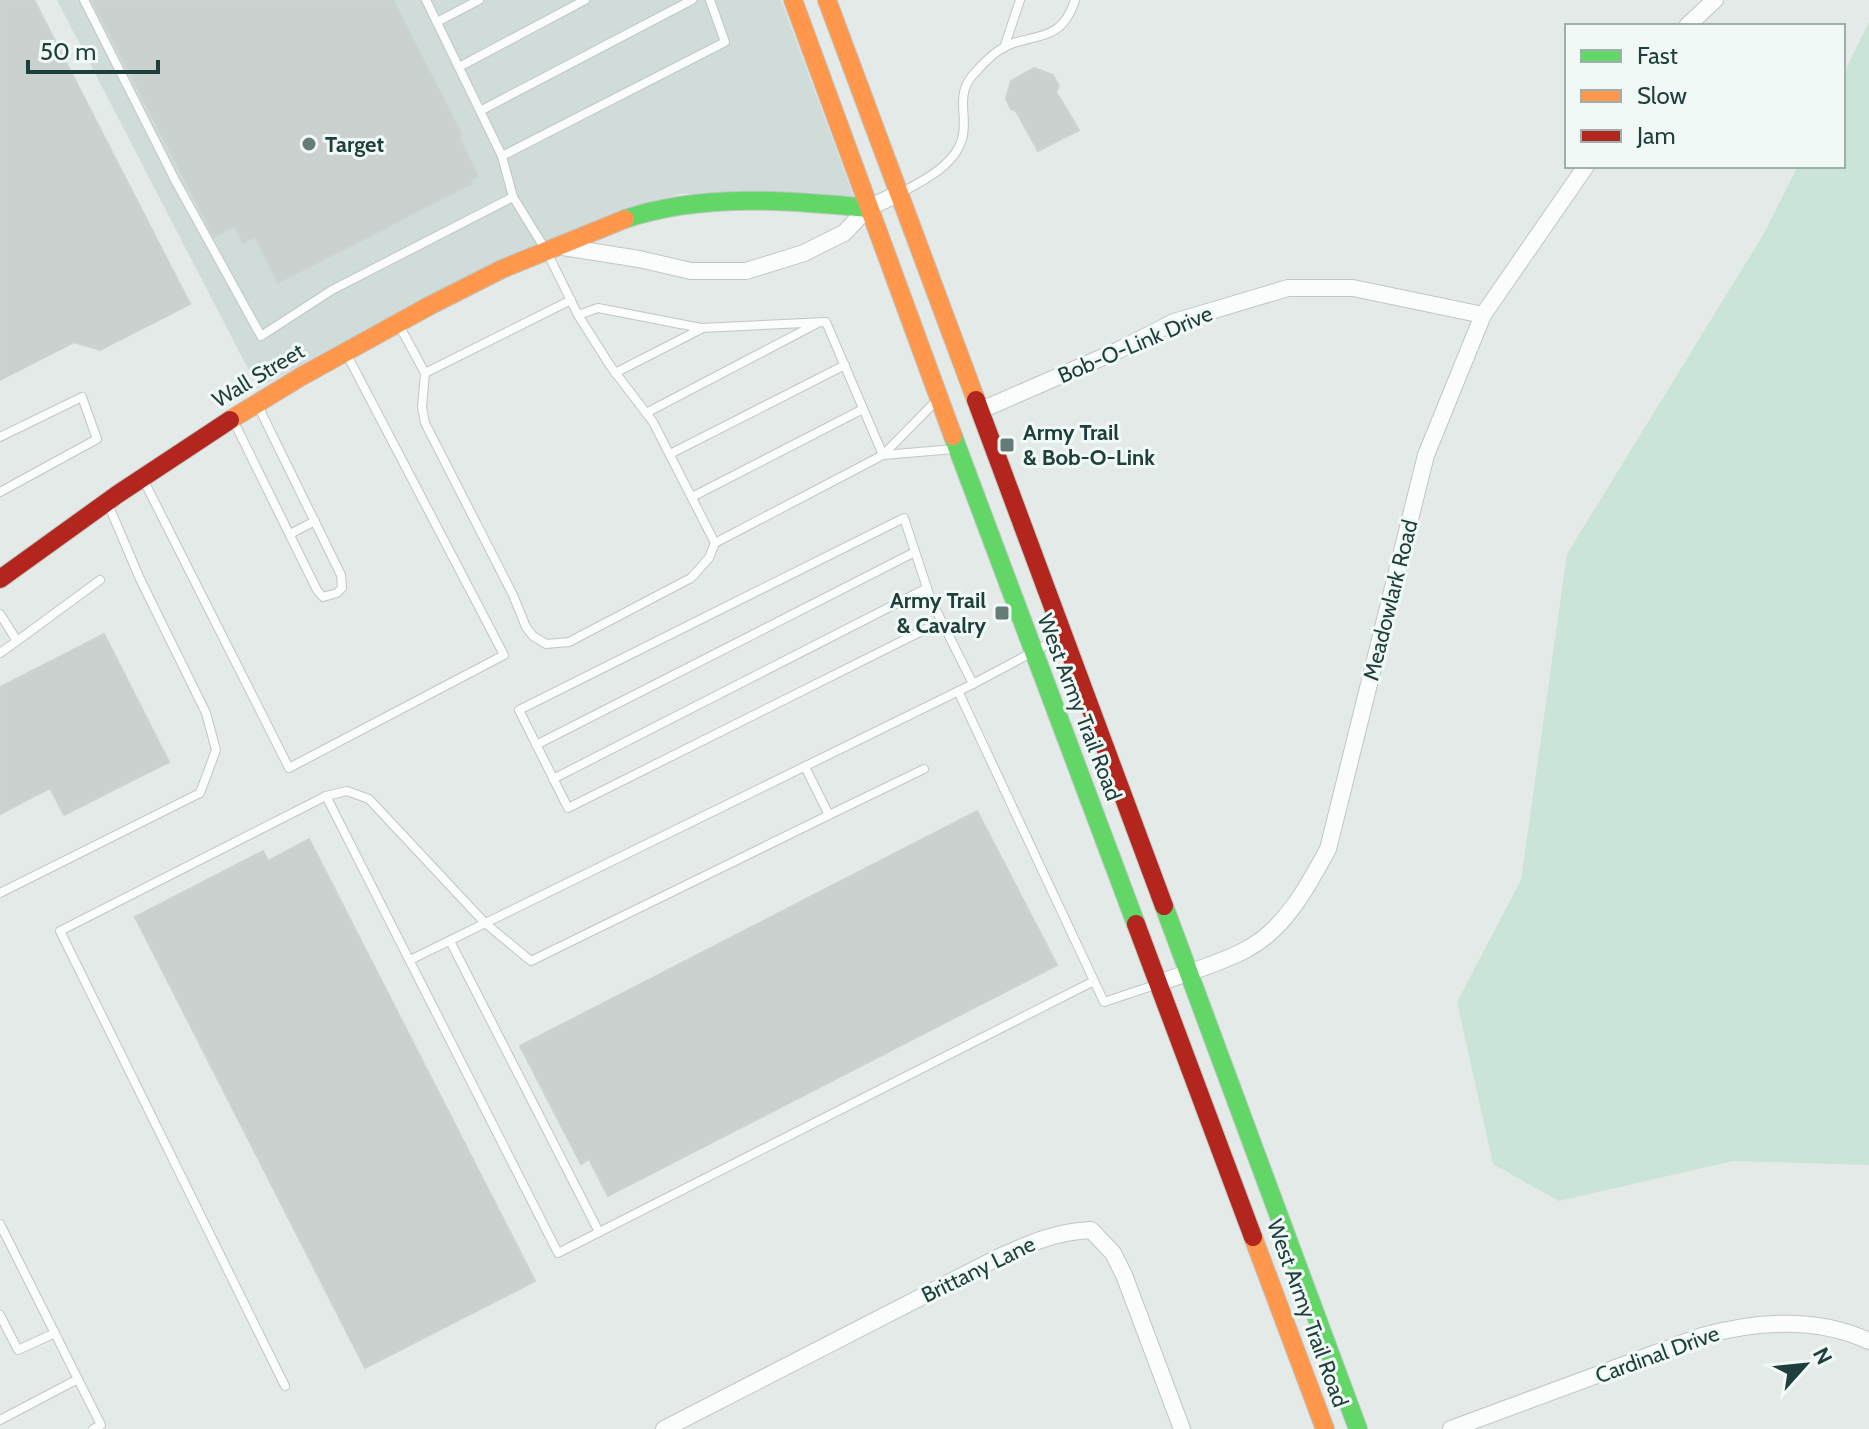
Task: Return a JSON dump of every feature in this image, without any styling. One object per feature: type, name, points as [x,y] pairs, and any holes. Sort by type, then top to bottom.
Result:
[{"type":"main road","name":"West Army Trail Road","points":[[793,0],[938,398],[1325,1429]]},
{"type":"main road","name":"West Army Trail Road","points":[[827,0],[1358,1429]]},
{"type":"main road","name":"Wall Street","points":[[0,579],[142,476],[256,403],[345,351],[497,271],[590,231],[660,209],[738,199],[868,208]]},
{"type":"street","points":[[1689,24],[1715,0]]},
{"type":"street","name":"Meadowlark Road","points":[[1159,983],[1248,949],[1277,926],[1306,888],[1328,849],[1426,455],[1483,315],[1585,168]]},
{"type":"street","name":"Wall Street","points":[[554,249],[639,259],[691,271],[746,271],[804,253],[844,233],[868,208],[898,194]]},
{"type":"street","name":"Bob-O-Link Drive","points":[[979,411],[1119,350],[1174,322],[1288,288],[1353,288],[1483,315]]},
{"type":"street","name":"Brittany Lane","points":[[671,1427],[997,1258],[1064,1231],[1091,1230],[1113,1253],[1124,1275],[1182,1429]]},
{"type":"street","name":"Cardinal Drive","points":[[1451,1429],[1730,1328],[1794,1323],[1847,1331],[1869,1341]]},
{"type":"lane","points":[[84,0],[181,192],[261,336],[332,290],[513,197]]},
{"type":"lane","points":[[426,0],[502,156],[513,197],[554,249],[578,315],[615,373],[646,413],[715,543]]},
{"type":"lane","points":[[437,22],[479,0]]},
{"type":"lane","points":[[459,67],[585,0]]},
{"type":"lane","points":[[480,111],[692,0]]},
{"type":"lane","points":[[502,156],[725,42],[710,0]]},
{"type":"lane","points":[[1004,48],[1020,0]]},
{"type":"lane","points":[[898,194],[930,177],[952,158],[963,136],[961,100],[969,79],[1004,48],[1053,32],[1071,14],[1075,0]]},
{"type":"lane","points":[[425,373],[571,300]]},
{"type":"lane","points":[[578,315],[598,308],[703,328],[826,322],[883,455]]},
{"type":"lane","points":[[398,322],[425,373],[422,407],[425,423],[513,595],[526,627],[546,644],[569,642],[691,578],[709,558],[715,543],[883,455],[938,398]]},
{"type":"lane","points":[[646,413],[820,322]]},
{"type":"lane","points":[[615,373],[703,328]]},
{"type":"lane","points":[[142,476],[289,768],[504,655],[345,351]]},
{"type":"lane","points":[[670,454],[845,365]]},
{"type":"lane","points":[[0,437],[82,397],[97,439],[0,492]]},
{"type":"lane","points":[[232,418],[317,590],[323,597],[330,597],[342,588],[341,575],[256,403]]},
{"type":"lane","points":[[692,497],[863,409]]},
{"type":"lane","points":[[883,455],[958,449]]},
{"type":"lane","points":[[0,893],[200,793],[216,750],[206,713],[140,579],[107,501]]},
{"type":"lane","points":[[940,622],[568,808],[519,710],[904,518],[940,622],[973,684]]},
{"type":"lane","points":[[290,534],[315,521]]},
{"type":"lane","points":[[536,745],[915,552]]},
{"type":"lane","points":[[0,653],[100,580]]},
{"type":"lane","points":[[553,779],[927,588]]},
{"type":"lane","points":[[0,614],[17,641]]},
{"type":"lane","points":[[410,960],[973,684],[1062,637]]},
{"type":"lane","points":[[958,691],[1104,1002],[1159,983]]},
{"type":"lane","points":[[805,767],[829,815]]},
{"type":"lane","points":[[285,1386],[60,931],[326,796],[347,791],[369,799],[485,923],[531,961],[924,769]]},
{"type":"lane","points":[[326,796],[558,1253],[1094,981]]},
{"type":"lane","points":[[450,941],[599,1232]]},
{"type":"lane","points":[[0,1224],[101,1425],[93,1429]]},
{"type":"lane","points":[[0,1315],[18,1350],[55,1333]]},
{"type":"lane","points":[[0,1420],[78,1379]]},
{"type":"shaded area","points":[[57,0],[781,0],[854,197],[783,193],[679,194],[492,263],[258,388]]},
{"type":"green space","points":[[1869,22],[1869,1165],[1733,1161],[1559,1201],[1493,1164],[1457,1002],[1521,880],[1567,554],[1763,235],[1797,168],[1845,168],[1845,71]]},
{"type":"building","points":[[0,0],[34,0],[190,304],[100,350],[74,342],[0,380]]},
{"type":"building","name":"Target","points":[[92,0],[393,0],[462,135],[459,137],[478,176],[470,181],[471,184],[278,283],[255,237],[243,243],[235,226],[214,237]]},
{"type":"building","points":[[1034,68],[1053,75],[1059,86],[1056,92],[1079,130],[1038,151],[1006,99],[1011,81]]},
{"type":"building","points":[[104,634],[169,762],[64,815],[50,788],[0,814],[0,687]]},
{"type":"building","points":[[977,811],[1057,965],[608,1196],[589,1159],[581,1164],[520,1046]]},
{"type":"building","points":[[309,839],[535,1281],[365,1368],[135,917],[263,851],[268,861]]},
{"type":"traffic: fast","points":[[625,219],[684,205],[715,202],[776,201],[868,208]]},
{"type":"traffic: fast","points":[[953,436],[1136,924]]},
{"type":"traffic: fast","points":[[1164,906],[1358,1429]]},
{"type":"traffic: slow","points":[[793,0],[953,436]]},
{"type":"traffic: slow","points":[[827,0],[976,400]]},
{"type":"traffic: slow","points":[[230,420],[429,306],[502,269],[625,219]]},
{"type":"traffic: slow","points":[[1253,1237],[1325,1429]]},
{"type":"traffic: jam","points":[[976,400],[1164,906]]},
{"type":"traffic: jam","points":[[0,579],[118,494],[230,420]]},
{"type":"traffic: jam","points":[[1136,924],[1253,1237]]},
{"type":"place","name":"Target","points":[[309,144]]},
{"type":"place","name":"Army Trail & Bob-O-Link","points":[[1007,445]]},
{"type":"place","name":"Army Trail & Cavalry","points":[[1002,613]]}]
